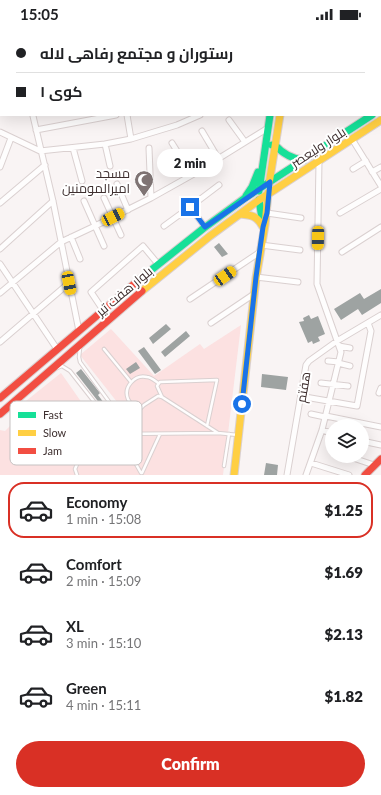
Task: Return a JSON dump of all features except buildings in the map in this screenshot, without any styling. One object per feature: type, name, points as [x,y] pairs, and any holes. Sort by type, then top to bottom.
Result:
[{"type":"main road","points":[[263,227],[259,189],[262,160],[270,116]]},
{"type":"main road","points":[[234,475],[256,277],[263,227],[267,213],[268,193],[280,116]]},
{"type":"main road","name":"بلوار ولیعصر","points":[[270,182],[370,116]]},
{"type":"main road","name":"بلوار ولیعصر","points":[[268,193],[381,120]]},
{"type":"main road","points":[[265,144],[275,145],[287,156],[304,160]]},
{"type":"main road","points":[[243,201],[252,187],[262,160]]},
{"type":"main road","name":"بلوار هفت تیر","points":[[0,397],[158,264],[205,227],[270,182]]},
{"type":"main road","name":"بلوار هفت تیر","points":[[15,401],[125,305],[210,236],[268,193]]},
{"type":"main road","points":[[240,214],[254,215],[258,218],[263,227]]},
{"type":"main road","points":[[118,298],[125,305]]},
{"type":"main road","name":"بلوار هفت تیر","points":[[0,414],[10,405]]},
{"type":"main road","points":[[365,475],[374,469],[381,459]]},
{"type":"street","points":[[33,116],[53,202],[79,331]]},
{"type":"street","points":[[36,130],[111,116]]},
{"type":"street","points":[[127,116],[131,139]]},
{"type":"street","points":[[0,132],[40,151],[105,144],[131,139],[176,125],[198,116]]},
{"type":"street","points":[[229,120],[245,142]]},
{"type":"street","points":[[0,293],[61,242],[151,198],[192,175],[268,128]]},
{"type":"street","points":[[202,131],[218,158]]},
{"type":"street","points":[[0,167],[11,138]]},
{"type":"street","points":[[340,213],[381,188],[352,139]]},
{"type":"street","points":[[172,143],[192,175]]},
{"type":"street","points":[[105,144],[110,166]]},
{"type":"street","points":[[73,148],[82,181]]},
{"type":"street","points":[[148,148],[151,198]]},
{"type":"street","points":[[306,475],[322,430],[341,352],[317,284],[319,161]]},
{"type":"street","points":[[353,169],[366,162]]},
{"type":"street","points":[[0,203],[45,165]]},
{"type":"street","points":[[372,172],[381,167]]},
{"type":"street","points":[[117,184],[128,210]]},
{"type":"street","points":[[164,226],[219,184]]},
{"type":"street","points":[[104,198],[121,235]]},
{"type":"street","points":[[84,201],[104,246]]},
{"type":"street","points":[[0,249],[53,202]]},
{"type":"street","points":[[190,207],[205,227]]},
{"type":"street","points":[[267,213],[301,218]]},
{"type":"street","points":[[342,252],[381,227]]},
{"type":"street","points":[[71,237],[80,259]]},
{"type":"street","points":[[103,310],[91,292],[143,246],[158,264]]},
{"type":"street","points":[[190,299],[260,248],[300,250]]},
{"type":"street","points":[[0,264],[57,349]]},
{"type":"street","points":[[256,277],[298,282]]},
{"type":"street","points":[[0,342],[69,283]]},
{"type":"street","points":[[211,323],[254,294]]},
{"type":"street","name":"هفتم","points":[[288,475],[306,365],[309,361],[338,344],[381,315]]},
{"type":"street","points":[[305,396],[357,406],[371,331],[368,323]]},
{"type":"street","points":[[338,344],[350,348]]},
{"type":"street","points":[[328,361],[350,366]]},
{"type":"street","points":[[321,382],[348,386]]},
{"type":"street","points":[[379,394],[381,388]]},
{"type":"street","points":[[311,414],[381,427]]},
{"type":"street","points":[[369,443],[381,446]]},
{"type":"street","points":[[311,462],[350,475]]},
{"type":"street","points":[[362,463],[374,469]]},
{"type":"lane","points":[[81,344],[79,353],[80,362],[109,401]]},
{"type":"lane","points":[[104,349],[131,382]]},
{"type":"lane","points":[[51,370],[62,366],[70,371],[94,401]]},
{"type":"lane","points":[[129,401],[127,398],[127,390],[131,382],[136,378],[148,377],[158,383],[217,380],[207,426]]},
{"type":"lane","points":[[158,383],[157,386],[162,397]]},
{"type":"lane","points":[[142,408],[152,399],[158,396],[162,397],[218,433]]},
{"type":"lane","points":[[142,434],[218,433],[239,435]]},
{"type":"lane","points":[[141,474],[160,434]]},
{"type":"lane","points":[[224,466],[229,434]]},
{"type":"lane","points":[[77,465],[77,475]]},
{"type":"lane","points":[[136,465],[141,474]]},
{"type":"shaded area","points":[[241,325],[223,475],[0,475],[0,430],[5,431],[10,426],[10,465],[142,465],[142,401],[116,401],[80,355],[111,329],[154,376],[200,344],[204,349]]},
{"type":"shaded area","points":[[61,373],[81,401],[26,401]]},
{"type":"traffic: fast","points":[[259,191],[270,116]]},
{"type":"traffic: fast","points":[[140,279],[204,228],[245,198],[370,116]]},
{"type":"traffic: fast","points":[[272,145],[275,145],[288,156],[304,160]]},
{"type":"traffic: fast","points":[[246,196],[252,187],[258,172]]},
{"type":"traffic: fast","points":[[259,200],[263,225]]},
{"type":"traffic: slow","points":[[269,184],[280,116]]},
{"type":"traffic: slow","points":[[142,291],[210,236],[259,200],[381,120]]},
{"type":"traffic: slow","points":[[234,475],[256,278],[265,225],[268,193]]},
{"type":"traffic: slow","points":[[240,214],[254,217],[259,220],[263,227]]},
{"type":"traffic: jam","points":[[0,398],[140,279]]},
{"type":"traffic: jam","points":[[15,401],[142,291]]},
{"type":"traffic: jam","points":[[0,414],[10,405]]},
{"type":"traffic: jam","points":[[365,475],[381,459]]},
{"type":"place","name":"مسجد امیرالمومنین","points":[[144,197]]},
{"type":"route","points":[[190,207],[205,227],[270,182],[267,213],[263,227],[256,277],[242,404]]}]
